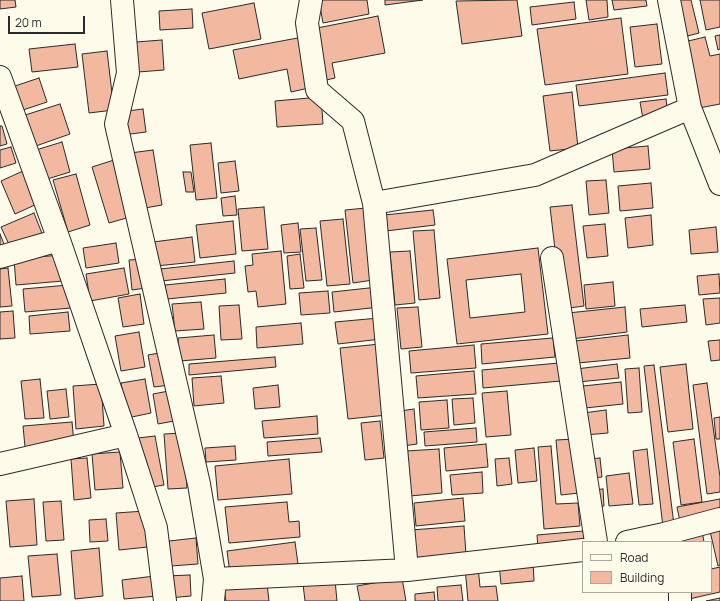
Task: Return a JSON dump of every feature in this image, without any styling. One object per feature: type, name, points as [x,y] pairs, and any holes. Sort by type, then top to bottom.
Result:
[{"type":"street","points":[[122,0],[128,73],[116,124],[199,484],[216,579],[213,601]]},
{"type":"street","points":[[311,0],[307,23],[318,90],[353,120],[374,203],[407,570]]},
{"type":"street","points":[[669,0],[690,108],[720,184]]},
{"type":"street","points":[[0,77],[59,240],[126,435],[156,528],[165,601]]},
{"type":"street","points":[[374,203],[535,175],[690,108]]},
{"type":"street","points":[[0,257],[59,240]]},
{"type":"street","points":[[552,258],[596,541]]},
{"type":"street","points":[[0,464],[126,435]]},
{"type":"street","points":[[636,541],[665,538],[720,519]]},
{"type":"street","points":[[216,579],[407,570],[582,550]]},
{"type":"building","points":[[0,0],[15,0],[16,7],[0,9]]},
{"type":"building","points":[[319,0],[367,0],[369,14],[323,23]]},
{"type":"building","points":[[385,0],[423,0],[385,5]]},
{"type":"building","points":[[517,0],[522,36],[462,44],[456,1]]},
{"type":"building","points":[[586,0],[607,0],[608,17],[589,20]]},
{"type":"building","points":[[612,0],[646,0],[647,6],[614,10]]},
{"type":"building","points":[[671,0],[691,0],[699,33],[680,38]]},
{"type":"building","points":[[700,0],[720,0],[720,27],[706,30]]},
{"type":"building","points":[[574,2],[576,19],[532,25],[530,7]]},
{"type":"building","points":[[254,3],[261,39],[209,49],[202,13]]},
{"type":"building","points":[[192,9],[193,28],[160,30],[159,11]]},
{"type":"building","points":[[378,16],[385,53],[332,63],[335,78],[322,81],[312,29]]},
{"type":"building","points":[[621,18],[628,74],[545,85],[537,29]]},
{"type":"building","points":[[657,24],[662,64],[635,67],[630,27]]},
{"type":"building","points":[[720,35],[720,49],[718,50],[715,36]]},
{"type":"building","points":[[303,37],[313,87],[291,92],[287,69],[239,79],[233,50]]},
{"type":"building","points":[[705,37],[710,56],[720,54],[720,104],[699,108],[684,42]]},
{"type":"building","points":[[162,40],[164,70],[138,72],[136,42]]},
{"type":"building","points":[[75,44],[78,67],[32,72],[29,49]]},
{"type":"building","points":[[107,51],[114,110],[89,113],[82,54]]},
{"type":"building","points":[[665,73],[668,95],[579,106],[576,85]]},
{"type":"building","points":[[39,78],[47,102],[20,111],[12,87]]},
{"type":"building","points":[[572,92],[578,148],[550,151],[543,96]]},
{"type":"building","points":[[321,97],[323,124],[277,127],[275,101]]},
{"type":"building","points":[[666,99],[668,115],[643,119],[640,102]]},
{"type":"building","points":[[60,104],[70,134],[33,147],[22,116]]},
{"type":"building","points":[[143,109],[146,132],[123,135],[120,112]]},
{"type":"building","points":[[0,126],[2,126],[7,144],[0,146]]},
{"type":"building","points":[[62,142],[70,172],[44,180],[36,150]]},
{"type":"building","points":[[211,143],[217,198],[196,200],[190,145]]},
{"type":"building","points":[[648,146],[650,169],[614,172],[612,149]]},
{"type":"building","points":[[11,147],[16,163],[0,168],[0,150]]},
{"type":"building","points":[[153,150],[162,205],[139,209],[130,153]]},
{"type":"building","points":[[114,160],[130,217],[109,223],[92,167]]},
{"type":"building","points":[[235,161],[239,191],[221,193],[218,163]]},
{"type":"building","points":[[23,171],[37,204],[15,214],[1,181]]},
{"type":"building","points":[[183,172],[191,172],[194,192],[186,192]]},
{"type":"building","points":[[76,174],[90,225],[68,232],[53,180]]},
{"type":"building","points":[[606,180],[609,213],[589,215],[586,181]]},
{"type":"building","points":[[651,183],[653,208],[620,211],[618,186]]},
{"type":"building","points":[[235,196],[237,215],[223,216],[221,198]]},
{"type":"building","points":[[572,205],[584,306],[562,309],[550,207]]},
{"type":"building","points":[[264,207],[268,249],[242,251],[238,209]]},
{"type":"building","points":[[366,208],[373,280],[353,283],[345,210]]},
{"type":"building","points":[[433,210],[435,225],[386,231],[384,215]]},
{"type":"building","points":[[34,213],[43,236],[11,249],[1,227]]},
{"type":"building","points":[[651,215],[653,245],[628,248],[625,218]]},
{"type":"building","points":[[343,219],[350,284],[327,286],[320,221]]},
{"type":"building","points":[[233,221],[236,254],[200,258],[196,225]]},
{"type":"building","points":[[298,223],[301,252],[284,253],[281,225]]},
{"type":"building","points":[[605,224],[608,256],[587,258],[583,226]]},
{"type":"building","points":[[716,227],[718,252],[691,254],[689,230]]},
{"type":"building","points":[[316,228],[322,280],[306,281],[300,229]]},
{"type":"building","points":[[434,230],[440,298],[419,300],[413,231]]},
{"type":"building","points":[[0,234],[6,249],[0,251]]},
{"type":"building","points":[[192,237],[195,262],[156,266],[153,242]]},
{"type":"building","points":[[116,243],[119,263],[86,268],[83,248]]},
{"type":"building","points":[[538,248],[548,334],[457,344],[447,259]],"holes":[[[521,274],[525,312],[470,318],[466,280]]]},
{"type":"building","points":[[281,251],[286,304],[258,307],[256,291],[248,292],[245,266],[253,265],[252,254]]},
{"type":"building","points":[[410,251],[415,303],[395,305],[390,252]]},
{"type":"building","points":[[300,254],[304,288],[290,289],[287,256]]},
{"type":"building","points":[[61,255],[63,281],[16,285],[14,259]]},
{"type":"building","points":[[144,259],[146,288],[132,290],[129,260]]},
{"type":"building","points":[[234,261],[235,273],[161,281],[160,269]]},
{"type":"building","points":[[8,268],[12,306],[0,307],[0,269]]},
{"type":"building","points":[[124,268],[129,294],[90,301],[86,274]]},
{"type":"building","points":[[719,274],[720,293],[699,295],[697,276]]},
{"type":"building","points":[[225,279],[226,293],[167,299],[165,285]]},
{"type":"building","points":[[613,282],[615,306],[586,309],[584,285]]},
{"type":"building","points":[[69,285],[71,308],[25,312],[23,289]]},
{"type":"building","points":[[378,287],[380,307],[334,312],[332,292]]},
{"type":"building","points":[[328,291],[330,313],[301,315],[299,293]]},
{"type":"building","points":[[140,294],[144,324],[123,327],[118,298]]},
{"type":"building","points":[[720,298],[720,323],[706,325],[703,299]]},
{"type":"building","points":[[201,302],[204,329],[175,331],[172,304]]},
{"type":"building","points":[[239,305],[242,339],[221,340],[219,306]]},
{"type":"building","points":[[685,305],[687,322],[642,327],[640,309]]},
{"type":"building","points":[[418,307],[422,347],[401,349],[397,308]]},
{"type":"building","points":[[625,307],[627,332],[571,339],[568,313]]},
{"type":"building","points":[[13,311],[15,338],[0,339],[0,312]]},
{"type":"building","points":[[68,312],[70,331],[30,334],[29,316]]},
{"type":"building","points":[[379,318],[381,339],[338,344],[335,322]]},
{"type":"building","points":[[301,323],[303,344],[257,348],[256,327]]},
{"type":"building","points":[[139,332],[145,367],[121,371],[115,336]]},
{"type":"building","points":[[214,335],[216,358],[180,361],[178,338]]},
{"type":"building","points":[[628,335],[630,358],[578,363],[575,341]]},
{"type":"building","points":[[553,338],[555,357],[482,364],[481,344]]},
{"type":"building","points":[[720,340],[720,360],[711,361],[708,341]]},
{"type":"building","points":[[380,344],[387,415],[348,419],[340,348]]},
{"type":"building","points":[[474,345],[476,368],[411,373],[409,351]]},
{"type":"building","points":[[165,352],[170,385],[154,387],[148,355]]},
{"type":"building","points":[[275,357],[276,367],[189,375],[189,364]]},
{"type":"building","points":[[559,363],[561,381],[483,388],[482,370]]},
{"type":"building","points":[[617,364],[619,378],[578,382],[576,369]]},
{"type":"building","points":[[686,364],[693,429],[668,432],[660,367]]},
{"type":"building","points":[[654,365],[674,525],[663,527],[644,366]]},
{"type":"building","points":[[639,368],[642,412],[628,413],[625,369]]},
{"type":"building","points":[[474,371],[476,394],[418,398],[416,376]]},
{"type":"building","points":[[221,376],[224,403],[194,406],[192,378]]},
{"type":"building","points":[[40,379],[44,418],[25,419],[21,381]]},
{"type":"building","points":[[145,379],[151,413],[127,418],[121,383]]},
{"type":"building","points":[[621,382],[623,404],[585,408],[583,386]]},
{"type":"building","points":[[707,383],[720,477],[720,492],[707,494],[693,385]]},
{"type":"building","points":[[101,384],[104,426],[76,429],[73,386]]},
{"type":"building","points":[[278,385],[280,407],[255,409],[253,388]]},
{"type":"building","points":[[66,389],[69,417],[50,419],[47,391]]},
{"type":"building","points":[[174,390],[179,420],[158,424],[153,394]]},
{"type":"building","points":[[507,391],[511,435],[486,437],[482,393]]},
{"type":"building","points":[[473,398],[475,423],[454,425],[452,399]]},
{"type":"building","points":[[447,400],[449,428],[421,430],[419,402]]},
{"type":"building","points":[[414,409],[417,444],[403,446],[400,411]]},
{"type":"building","points":[[606,410],[608,433],[585,435],[583,413]]},
{"type":"building","points":[[317,416],[318,434],[264,438],[262,421]]},
{"type":"building","points":[[720,417],[720,439],[716,439],[714,418]]},
{"type":"building","points":[[380,421],[384,458],[365,460],[361,423]]},
{"type":"building","points":[[72,422],[74,443],[25,447],[23,426]]},
{"type":"building","points":[[476,428],[477,442],[425,446],[424,432]]},
{"type":"building","points":[[183,433],[187,488],[168,489],[164,434]]},
{"type":"building","points":[[155,436],[164,485],[146,488],[138,438]]},
{"type":"building","points":[[320,438],[322,452],[268,456],[267,442]]},
{"type":"building","points":[[575,439],[579,493],[561,495],[556,440]]},
{"type":"building","points":[[694,439],[702,502],[681,505],[673,442]]},
{"type":"building","points":[[486,444],[488,467],[446,471],[444,448]]},
{"type":"building","points":[[235,446],[236,460],[206,462],[205,448]]},
{"type":"building","points":[[551,446],[556,504],[578,503],[580,526],[544,529],[538,447]]},
{"type":"building","points":[[534,448],[537,481],[518,483],[515,450]]},
{"type":"building","points":[[439,449],[442,493],[410,496],[406,451]]},
{"type":"building","points":[[647,449],[653,504],[639,505],[633,451]]},
{"type":"building","points":[[120,452],[123,488],[95,490],[92,454]]},
{"type":"building","points":[[87,458],[91,498],[74,500],[71,459]]},
{"type":"building","points":[[509,458],[512,484],[497,486],[495,459]]},
{"type":"building","points":[[600,458],[602,477],[590,478],[588,459]]},
{"type":"building","points":[[289,459],[292,494],[218,500],[215,466]]},
{"type":"building","points":[[482,472],[483,493],[452,495],[450,475]]},
{"type":"building","points":[[629,473],[633,504],[609,506],[606,476]]},
{"type":"building","points":[[603,489],[604,506],[593,507],[592,490]]},
{"type":"building","points":[[463,498],[465,521],[416,526],[414,503]]},
{"type":"building","points":[[34,499],[37,545],[10,547],[6,501]]},
{"type":"building","points":[[720,499],[720,514],[680,522],[677,507]]},
{"type":"building","points":[[61,501],[64,540],[46,541],[43,502]]},
{"type":"building","points":[[287,502],[289,522],[299,521],[300,537],[229,543],[225,507]]},
{"type":"building","points":[[145,511],[148,547],[119,550],[116,513]]},
{"type":"building","points":[[106,519],[108,541],[90,542],[89,520]]},
{"type":"building","points":[[464,526],[466,555],[413,559],[411,530]]},
{"type":"building","points":[[720,529],[720,565],[718,566],[710,531]]},
{"type":"building","points":[[584,531],[585,541],[538,549],[537,535]]},
{"type":"building","points":[[702,531],[704,541],[678,541],[677,537]]},
{"type":"building","points":[[196,538],[198,564],[171,566],[169,541]]},
{"type":"building","points":[[295,542],[298,564],[230,573],[227,551]]},
{"type":"building","points":[[99,548],[103,596],[75,599],[71,551]]},
{"type":"building","points":[[57,554],[61,595],[32,597],[28,556]]},
{"type":"building","points":[[533,562],[534,581],[501,584],[499,564]]},
{"type":"building","points":[[478,566],[480,587],[496,586],[498,601],[468,601],[465,567]]},
{"type":"building","points":[[720,567],[720,592],[689,599],[687,593],[712,593],[712,569]]},
{"type":"building","points":[[190,575],[191,596],[168,598],[166,576]]},
{"type":"building","points":[[22,576],[24,601],[0,601],[0,578]]},
{"type":"building","points":[[155,576],[157,596],[124,599],[122,580]]},
{"type":"building","points":[[402,578],[406,601],[360,601],[357,586]]},
{"type":"building","points":[[335,580],[337,601],[305,601],[303,584]]},
{"type":"building","points":[[267,584],[269,601],[226,601],[224,589]]},
{"type":"building","points":[[461,585],[463,601],[438,601],[437,587]]},
{"type":"building","points":[[434,592],[435,601],[415,601],[415,594]]},
{"type":"building","points":[[720,598],[720,601],[706,601]]}]
